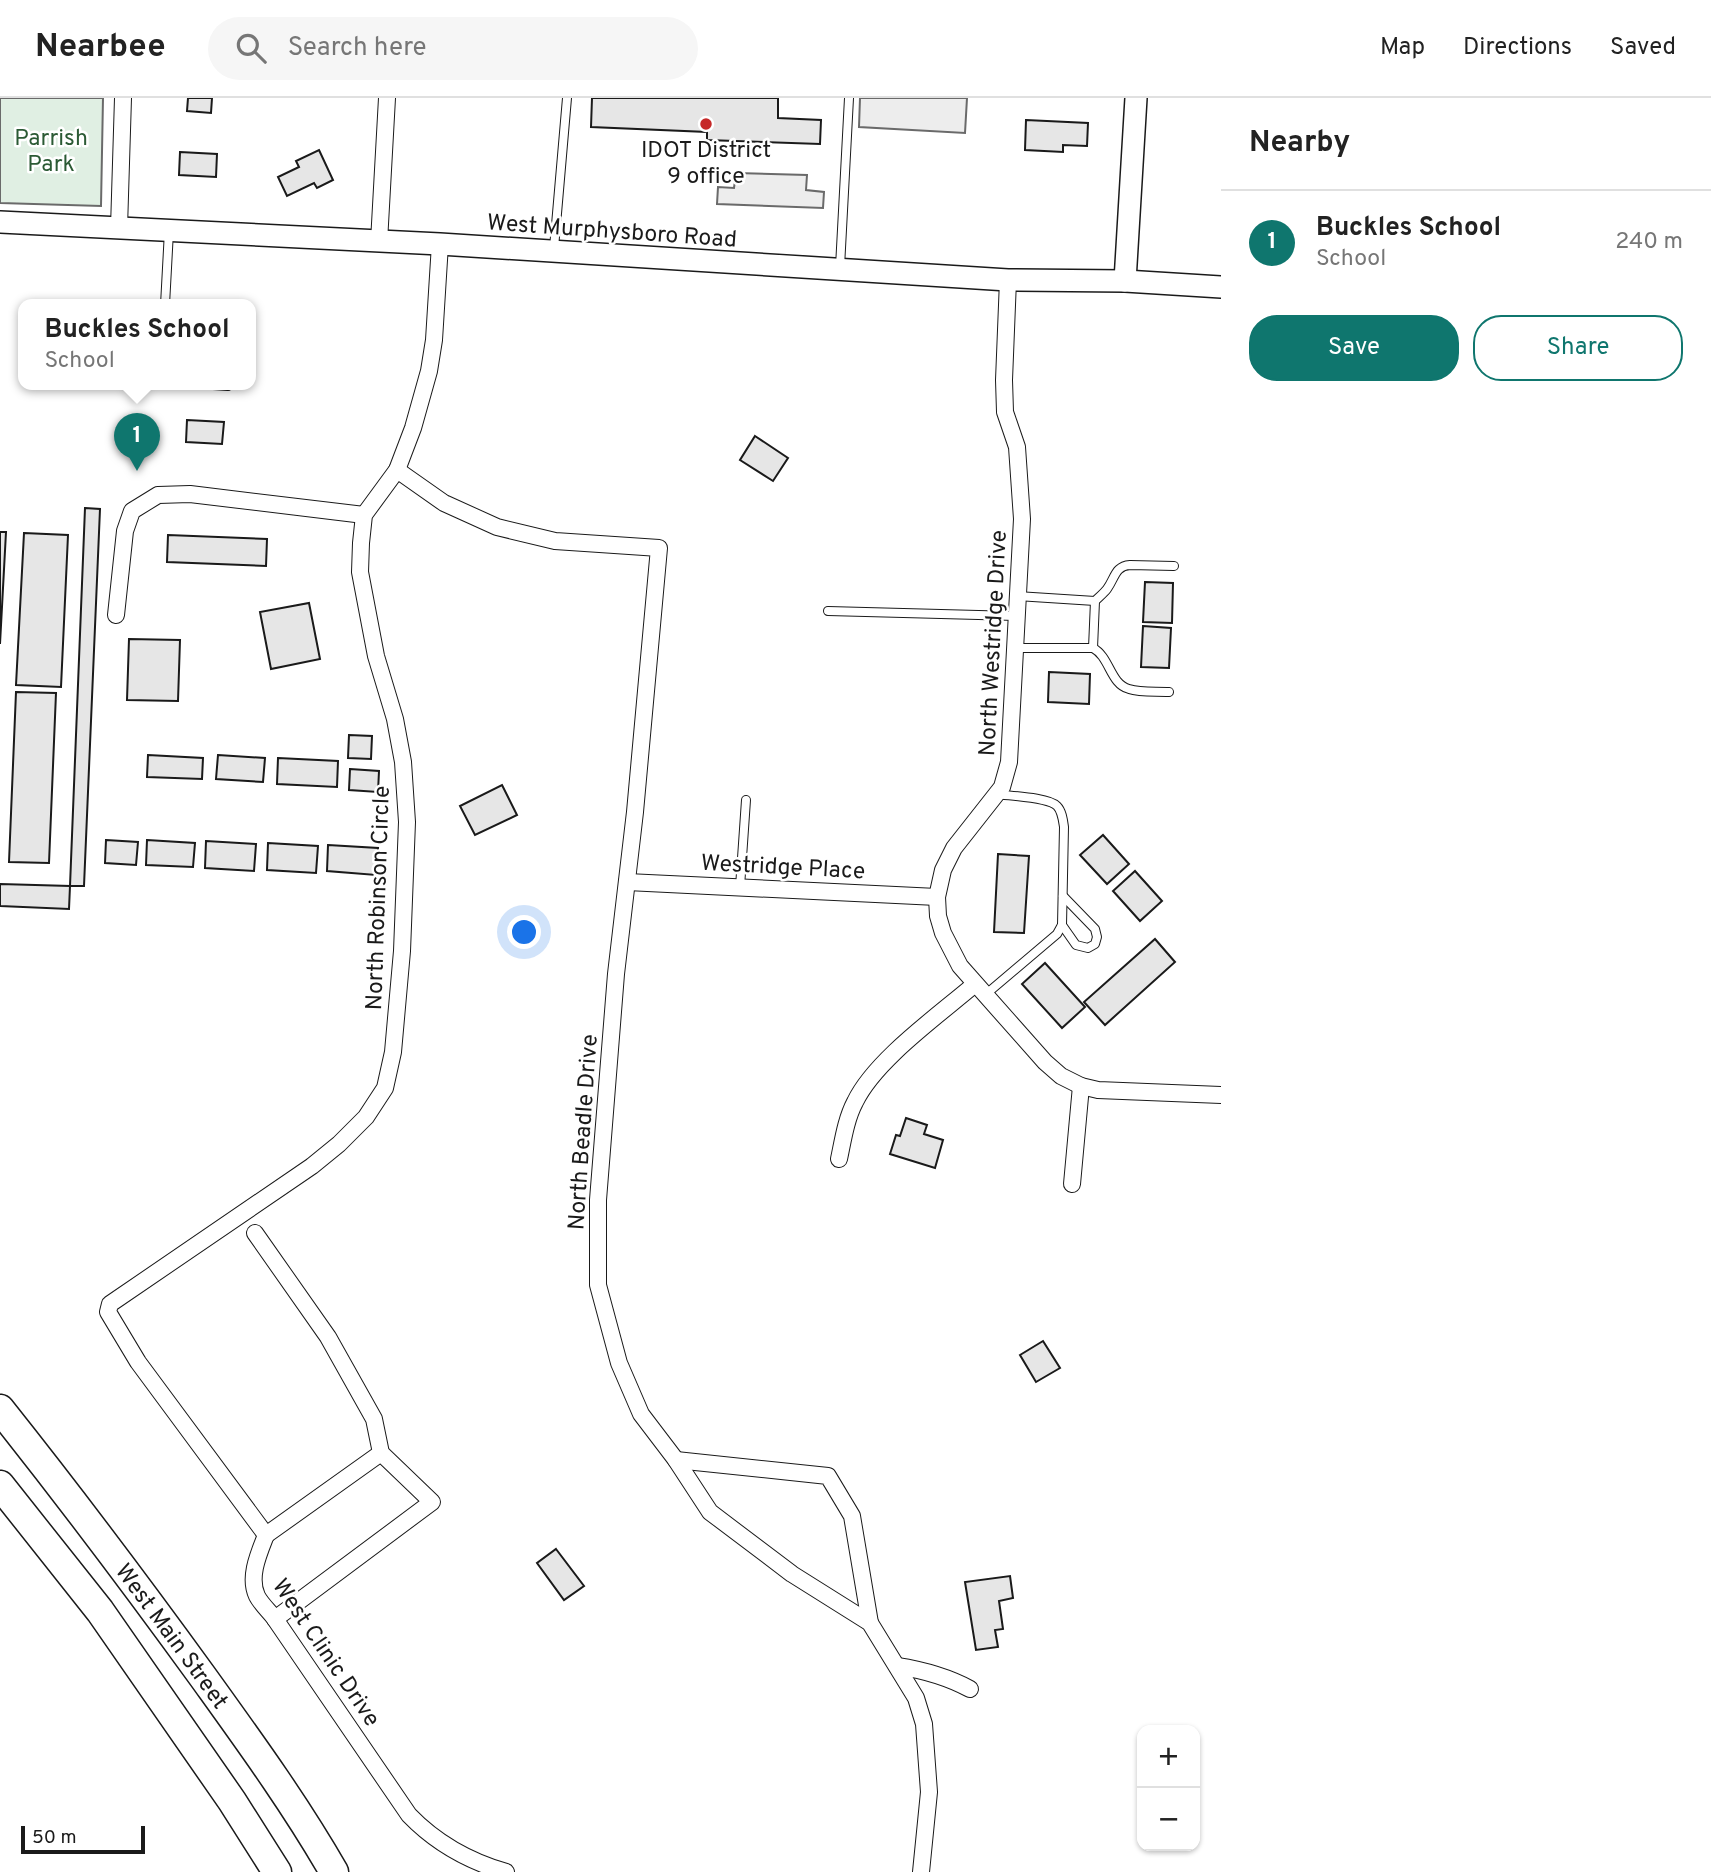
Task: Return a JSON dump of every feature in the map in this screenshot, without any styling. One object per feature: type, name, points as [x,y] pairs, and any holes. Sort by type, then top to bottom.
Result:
[{"type":"highway","name":"West Main Street","points":[[0,1409],[103,1539],[246,1736],[305,1821],[334,1872]]},
{"type":"highway","name":"West Main Street","points":[[0,1485],[100,1611],[232,1801],[276,1872]]},
{"type":"street","points":[[119,228],[123,98]]},
{"type":"street","points":[[379,242],[387,98]]},
{"type":"street","points":[[1125,281],[1136,98]]},
{"type":"street","name":"West Murphysboro Road","points":[[0,222],[440,244],[1008,280],[1125,281],[1221,287]]},
{"type":"street","points":[[116,615],[125,531],[132,511],[158,495],[190,494],[364,515],[397,470],[413,428],[429,371],[434,340],[440,244]]},
{"type":"street","name":"North Westridge Drive","points":[[1008,280],[1003,380],[1005,412],[1017,447],[1022,519],[1009,762],[1005,782],[954,848],[943,870],[937,897],[938,916],[943,933],[960,966],[1045,1062],[1061,1076],[1081,1086],[1098,1090],[1221,1095]]},
{"type":"street","name":"North Beadle Drive","points":[[397,470],[444,503],[497,527],[555,541],[659,548],[635,812],[616,974],[598,1199],[598,1285],[619,1363],[641,1415],[676,1460],[710,1512],[792,1574],[870,1623],[916,1698],[924,1724],[929,1792],[921,1872]]},
{"type":"street","name":"North Robinson Circle","points":[[266,1535],[138,1362],[108,1312],[110,1304],[312,1166],[366,1117],[384,1088],[395,1039],[402,951],[407,822],[403,762],[395,719],[376,656],[360,572],[364,515]]},
{"type":"street","name":"Westridge Place","points":[[627,882],[937,897]]},
{"type":"street","points":[[839,1159],[854,1103],[879,1069],[904,1046],[980,990]]},
{"type":"street","points":[[1072,1184],[1081,1086]]},
{"type":"street","points":[[255,1233],[328,1337],[374,1419],[381,1453],[432,1502],[275,1619]]},
{"type":"street","points":[[266,1535],[381,1453]]},
{"type":"street","points":[[676,1460],[828,1476],[852,1516],[870,1623]]},
{"type":"street","name":"West Clinic Drive","points":[[266,1535],[256,1560],[254,1582],[257,1597],[275,1619],[409,1815],[423,1830],[451,1850],[485,1866],[506,1872]]},
{"type":"street","points":[[897,1666],[954,1680],[970,1689]]},
{"type":"lane","points":[[554,253],[567,98]]},
{"type":"lane","points":[[840,270],[849,98]]},
{"type":"lane","points":[[165,299],[169,230]]},
{"type":"lane","points":[[1093,648],[1095,601],[1107,588],[1116,571],[1123,565],[1174,566]]},
{"type":"lane","points":[[1017,596],[1095,601]]},
{"type":"lane","points":[[828,611],[1016,616]]},
{"type":"lane","points":[[1014,648],[1093,648],[1100,652],[1116,680],[1128,689],[1169,692]]},
{"type":"lane","points":[[980,990],[1057,934],[1062,925],[1064,827],[1057,806],[1048,801],[996,794]]},
{"type":"lane","points":[[740,887],[746,800]]},
{"type":"lane","points":[[1062,925],[1076,945],[1088,948],[1095,944],[1095,929],[1063,896]]},
{"type":"green space","name":"Parrish Park","points":[[0,98],[103,98],[101,206],[0,203]]},
{"type":"shaded area","points":[[860,98],[967,98],[965,133],[859,127]]},
{"type":"shaded area","points":[[736,173],[807,175],[806,190],[824,192],[823,208],[717,204],[718,187],[734,188]]},
{"type":"building","points":[[188,98],[212,98],[211,113],[187,111]]},
{"type":"building","name":"IDOT District 9 office","points":[[592,98],[778,98],[778,118],[821,120],[820,144],[707,140],[707,132],[591,127]]},
{"type":"building","points":[[1026,120],[1088,123],[1087,146],[1063,145],[1063,152],[1025,150]]},
{"type":"building","points":[[319,150],[333,180],[317,188],[314,183],[287,196],[278,177],[299,167],[296,161]]},
{"type":"building","points":[[180,152],[217,154],[216,177],[179,175]]},
{"type":"building","points":[[187,420],[224,422],[222,444],[186,442]]},
{"type":"building","points":[[755,436],[788,458],[773,481],[740,460]]},
{"type":"building","points":[[85,508],[100,509],[84,886],[70,886]]},
{"type":"building","points":[[0,532],[6,532],[0,644]]},
{"type":"building","points":[[24,533],[68,535],[61,687],[16,685]]},
{"type":"building","points":[[168,535],[267,539],[266,566],[167,562]]},
{"type":"building","points":[[1145,582],[1173,583],[1172,623],[1143,622]]},
{"type":"building","points":[[309,603],[320,659],[271,669],[260,612]]},
{"type":"building","points":[[1143,626],[1171,628],[1169,668],[1141,667]]},
{"type":"building","points":[[129,639],[180,640],[178,701],[127,700]]},
{"type":"building","points":[[1049,672],[1090,674],[1089,704],[1048,702]]},
{"type":"building","points":[[16,692],[56,693],[49,863],[9,862]]},
{"type":"building","points":[[349,735],[372,736],[371,759],[348,758]]},
{"type":"building","points":[[148,755],[203,758],[202,779],[147,777]]},
{"type":"building","points":[[218,755],[265,758],[263,782],[216,779]]},
{"type":"building","points":[[278,758],[338,761],[337,787],[277,784]]},
{"type":"building","points":[[350,769],[379,771],[378,792],[349,790]]},
{"type":"building","points":[[502,785],[517,815],[475,835],[460,806]]},
{"type":"building","points":[[1103,835],[1129,864],[1107,884],[1080,855]]},
{"type":"building","points":[[106,840],[138,842],[136,865],[105,863]]},
{"type":"building","points":[[147,840],[195,843],[193,867],[146,865]]},
{"type":"building","points":[[206,841],[256,844],[254,871],[205,868]]},
{"type":"building","points":[[268,843],[318,846],[316,873],[267,870]]},
{"type":"building","points":[[328,845],[378,848],[376,875],[327,871]]},
{"type":"building","points":[[998,854],[1029,856],[1024,933],[994,932]]},
{"type":"building","points":[[1135,871],[1162,901],[1140,921],[1113,891]]},
{"type":"building","points":[[0,884],[70,886],[69,909],[0,906]]},
{"type":"building","points":[[1155,939],[1175,962],[1105,1025],[1084,1002]]},
{"type":"building","points":[[1045,963],[1085,1007],[1062,1028],[1022,984]]},
{"type":"building","points":[[906,1118],[927,1125],[924,1134],[943,1140],[935,1168],[890,1154],[896,1135],[900,1136]]},
{"type":"building","points":[[1043,1341],[1060,1368],[1036,1382],[1020,1355]]},
{"type":"building","points":[[556,1549],[584,1586],[564,1600],[537,1563]]},
{"type":"building","points":[[1010,1576],[1013,1598],[999,1601],[1003,1629],[995,1630],[998,1647],[976,1650],[965,1582]]},
{"type":"place","name":"IDOT District 9 office","points":[[706,124]]},
{"type":"place","name":"Buckles School","points":[[137,471]]}]
